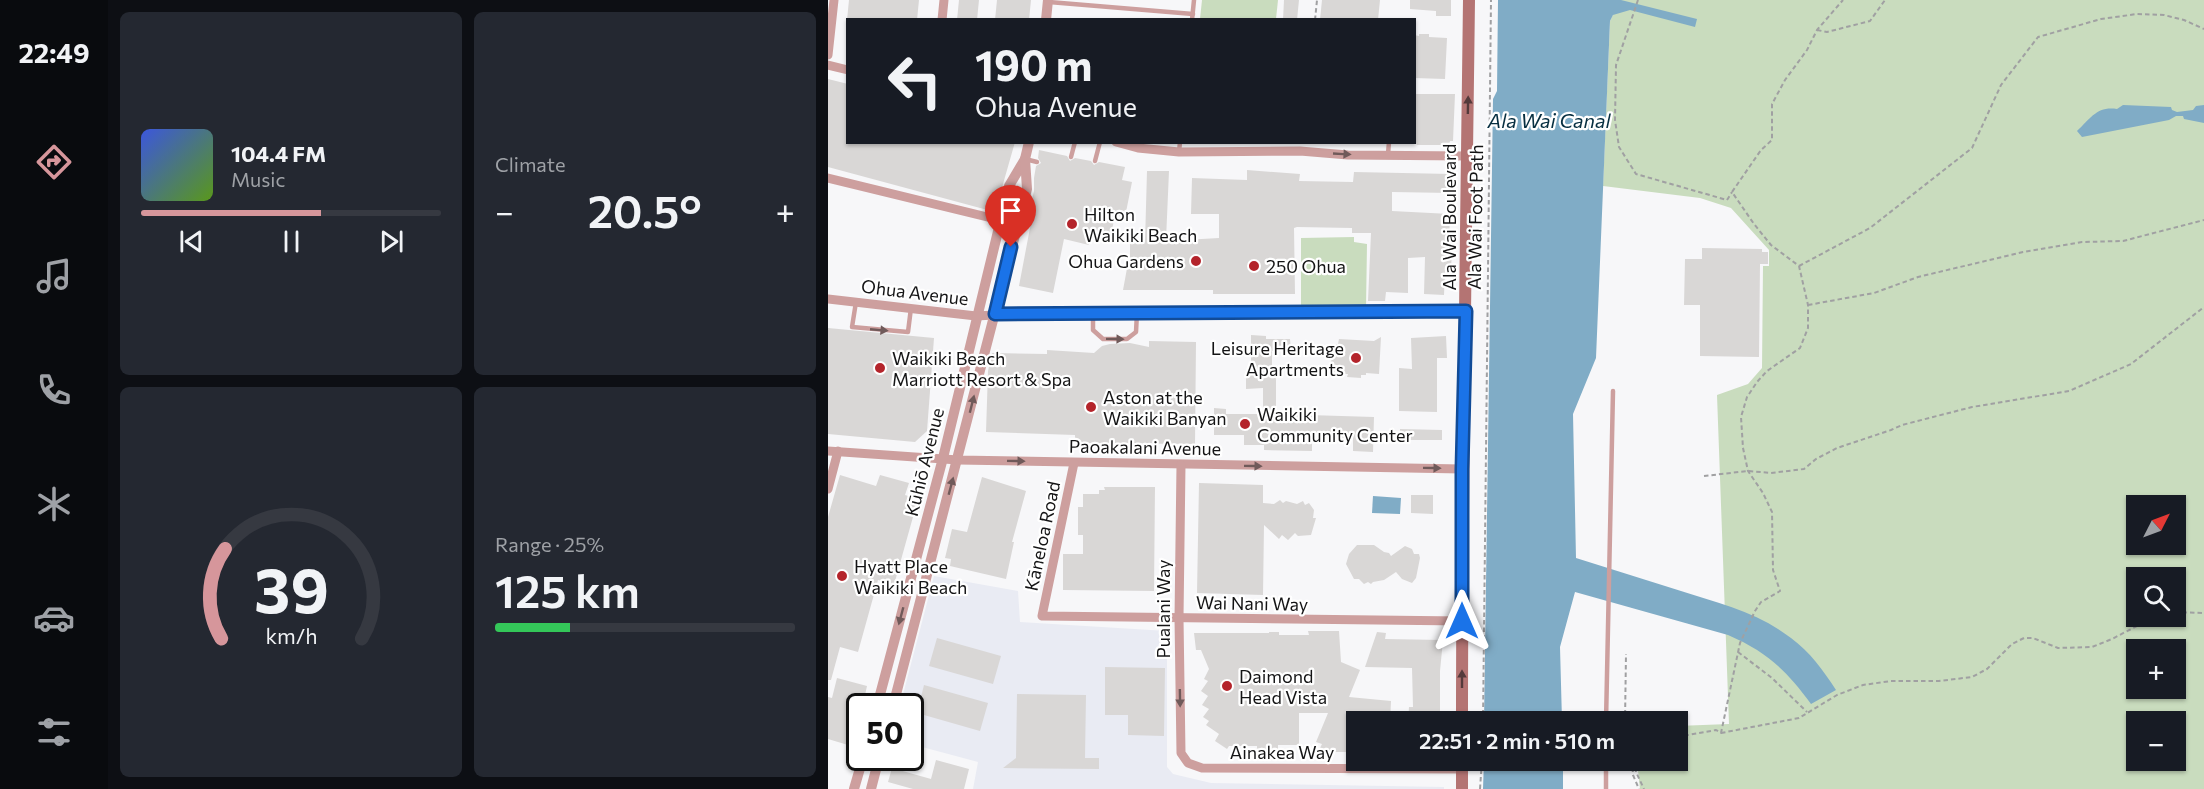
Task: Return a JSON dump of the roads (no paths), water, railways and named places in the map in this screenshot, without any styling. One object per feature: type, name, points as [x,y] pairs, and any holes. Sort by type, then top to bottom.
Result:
[{"type":"main road","name":"Ala Wai Boulevard","points":[[1462,711],[1462,469],[1469,0]]},
{"type":"main road","points":[[1462,771],[1462,789]]},
{"type":"street","points":[[828,55],[834,0]]},
{"type":"street","points":[[942,18],[944,0]]},
{"type":"street","points":[[1046,18],[1048,1]]},
{"type":"street","points":[[828,65],[846,70]]},
{"type":"street","name":"Kūhiō Avenue","points":[[896,693],[958,460],[1016,224],[1027,189],[1025,159],[1029,144]]},
{"type":"street","points":[[1123,144],[1138,148],[1301,147],[1348,155],[1467,156]]},
{"type":"street","name":"Kūhiō Avenue","points":[[881,693],[944,458],[976,316],[1009,186],[1025,159]]},
{"type":"street","points":[[828,178],[1016,224]]},
{"type":"street","name":"Ohua Avenue","points":[[828,299],[976,316],[995,314],[1466,311]]},
{"type":"street","name":"Paoakalani Avenue","points":[[828,451],[958,460],[1462,469]]},
{"type":"street","points":[[828,489],[838,451]]},
{"type":"street","name":"Kāneloa Road","points":[[1042,616],[1074,463]]},
{"type":"street","name":"Pualani Way","points":[[1180,465],[1181,753]]},
{"type":"street","points":[[924,533],[938,536]]},
{"type":"street","name":"Wai Nani Way","points":[[1042,616],[1462,621]]},
{"type":"street","name":"Ainakea Way","points":[[1181,753],[1188,763],[1202,768],[1346,766]]},
{"type":"street","points":[[854,789],[859,771]]},
{"type":"street","points":[[871,789],[876,771]]},
{"type":"lane","points":[[1048,1],[1192,17],[1194,0]]},
{"type":"lane","points":[[1071,157],[1074,144]]},
{"type":"lane","points":[[1095,161],[1100,144]]},
{"type":"lane","points":[[1388,154],[1389,144]]},
{"type":"lane","points":[[1025,159],[1037,162]]},
{"type":"lane","points":[[856,302],[852,327],[908,332],[911,308]]},
{"type":"lane","points":[[1094,313],[1093,330],[1103,339],[1127,339],[1136,332],[1137,313]]},
{"type":"lane","points":[[1606,711],[1613,390]]},
{"type":"lane","points":[[1606,771],[1606,789]]},
{"type":"water","name":"Ala Wai Canal","points":[[1498,0],[1621,0],[1697,19],[1695,27],[1630,10],[1613,15],[1610,21],[1596,358],[1573,414],[1576,558],[1724,605],[1752,615],[1779,629],[1810,655],[1836,690],[1811,704],[1775,663],[1742,641],[1728,635],[1575,592],[1560,647],[1562,711],[1484,711],[1493,99],[1497,91]]},
{"type":"water","points":[[2123,105],[2171,107],[2177,112],[2193,110],[2196,106],[2204,105],[2204,123],[2176,116],[2169,120],[2082,137],[2077,131],[2099,111],[2117,109]]},
{"type":"water","points":[[1373,496],[1401,498],[1400,514],[1372,513]]},
{"type":"water","points":[[1484,771],[1563,771],[1563,789],[1483,789]]},
{"type":"place","name":"Hilton Waikiki Beach","points":[[1072,224]]},
{"type":"place","name":"Ohua Gardens","points":[[1196,261]]},
{"type":"place","name":"250 Ohua","points":[[1254,266]]},
{"type":"place","name":"Leisure Heritage Apartments","points":[[1356,358]]},
{"type":"place","name":"Waikiki Beach Marriott Resort & Spa","points":[[880,368]]},
{"type":"place","name":"Aston at the Waikiki Banyan","points":[[1091,407]]},
{"type":"place","name":"Waikiki Community Center","points":[[1245,424]]},
{"type":"place","name":"Hyatt Place Waikiki Beach","points":[[842,576]]},
{"type":"place","name":"Daimond Head Vista","points":[[1227,686]]}]
